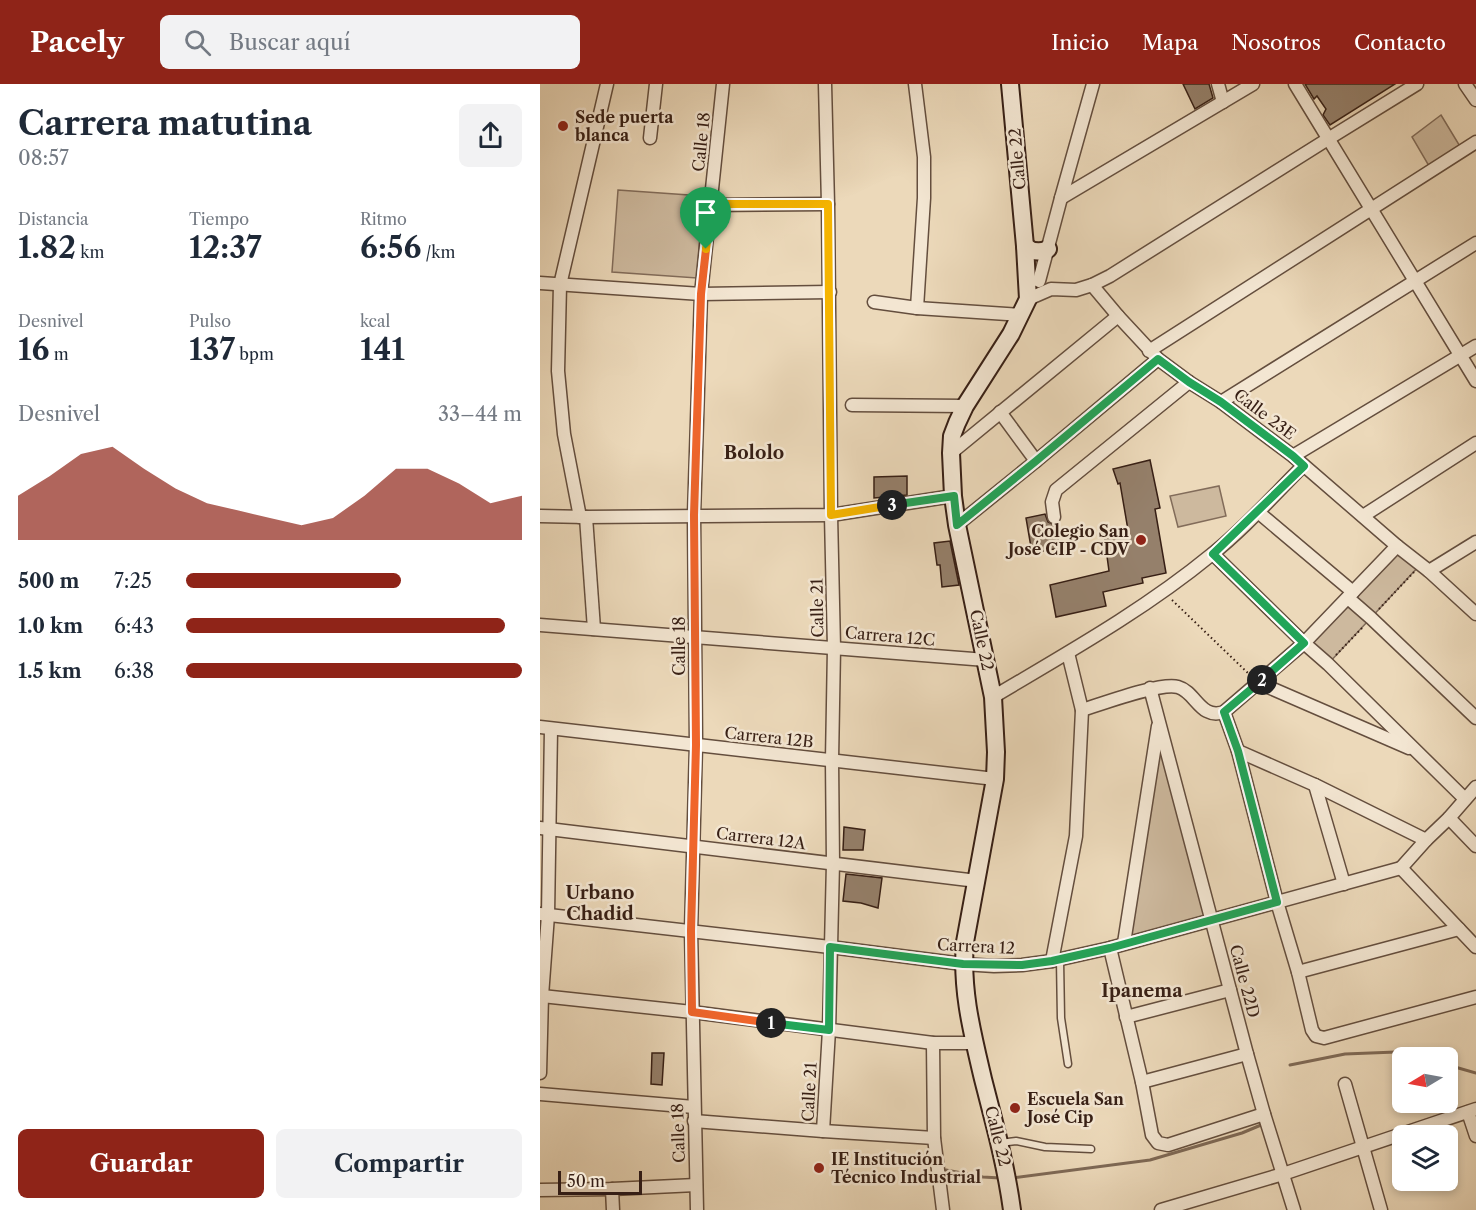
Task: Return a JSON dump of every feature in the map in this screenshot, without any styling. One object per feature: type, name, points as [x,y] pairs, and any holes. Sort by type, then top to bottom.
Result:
[{"type":"street","points":[[594,629],[583,517],[564,434],[558,371],[560,285],[607,84]]},
{"type":"street","points":[[650,138],[656,84]]},
{"type":"street","name":"Calle 18","points":[[697,1210],[691,931],[696,745],[694,515],[701,294],[723,84]]},
{"type":"street","name":"Calle 21","points":[[823,1131],[829,1030],[833,863],[831,760],[834,648],[825,84]]},
{"type":"street","points":[[915,84],[924,167],[917,308]]},
{"type":"street","name":"Calle 22","points":[[1010,84],[1025,246],[1033,277],[1028,299],[1021,315],[957,423],[952,436],[951,453],[957,525],[993,697],[996,752],[995,779],[965,942],[963,964],[965,994],[974,1043],[1000,1143],[1012,1210]]},
{"type":"street","points":[[1051,289],[1033,277],[1048,249],[1093,84]]},
{"type":"street","points":[[1218,84],[1223,102]]},
{"type":"street","points":[[1061,198],[1253,84]]},
{"type":"street","points":[[1295,84],[1476,381]]},
{"type":"street","points":[[1028,299],[1051,289],[1076,290],[1110,276],[1417,84]]},
{"type":"street","points":[[1465,84],[1476,100]]},
{"type":"street","points":[[957,525],[1036,461],[1154,355],[1371,209],[1476,142]]},
{"type":"street","points":[[712,204],[828,204]]},
{"type":"street","points":[[1221,402],[1476,243]]},
{"type":"street","points":[[1025,246],[1029,250],[1042,252],[1048,249]]},
{"type":"street","points":[[540,283],[701,294],[830,292]]},
{"type":"street","name":"Calle 23E","points":[[1092,285],[1154,355],[1293,456],[1429,571],[1476,614]]},
{"type":"street","points":[[874,302],[917,308],[1021,315]]},
{"type":"street","points":[[951,453],[1118,316]]},
{"type":"street","points":[[1293,456],[1476,346]]},
{"type":"street","points":[[1054,517],[1052,502],[1056,490],[1189,382]]},
{"type":"street","points":[[852,405],[965,406]]},
{"type":"street","points":[[1000,412],[1036,461]]},
{"type":"street","points":[[1363,516],[1476,444]]},
{"type":"street","points":[[993,697],[1164,592],[1213,554],[1304,466]]},
{"type":"street","points":[[540,516],[831,515],[954,496]]},
{"type":"street","points":[[1258,512],[1351,595],[1371,618],[1476,718]]},
{"type":"street","points":[[1429,571],[1476,542]]},
{"type":"street","points":[[1082,710],[1150,688],[1177,686],[1206,711],[1218,714],[1224,712],[1304,643],[1397,546]]},
{"type":"street","points":[[1213,554],[1465,799]]},
{"type":"street","name":"Carrera 12C","points":[[540,625],[986,660]]},
{"type":"street","points":[[1056,960],[1076,836],[1082,710],[1068,653]]},
{"type":"street","points":[[1259,683],[1416,751]]},
{"type":"street","name":"Calle 22D","points":[[1150,688],[1247,1054],[1294,1210]]},
{"type":"street","points":[[1224,712],[1238,751],[1312,1030],[1316,1036],[1324,1038],[1476,997]]},
{"type":"street","points":[[1124,943],[1158,722]]},
{"type":"street","points":[[540,1073],[546,728]]},
{"type":"street","name":"Carrera 12B","points":[[546,728],[995,779]]},
{"type":"street","points":[[1238,751],[1315,785],[1426,840]]},
{"type":"street","points":[[1315,785],[1344,884]]},
{"type":"street","points":[[1476,787],[1401,868],[1476,947]]},
{"type":"street","points":[[1449,818],[1476,846]]},
{"type":"street","name":"Carrera 12A","points":[[545,828],[978,881]]},
{"type":"street","name":"Carrera 12","points":[[544,914],[963,964],[1022,965],[1110,948],[1401,868]]},
{"type":"street","points":[[1298,972],[1459,929]]},
{"type":"street","points":[[1110,948],[1152,1134],[1158,1143],[1168,1145],[1264,1114]]},
{"type":"street","points":[[1126,1017],[1230,990]]},
{"type":"street","points":[[542,996],[692,1012],[933,1043],[974,1043]]},
{"type":"street","points":[[933,1043],[934,1138],[943,1210]]},
{"type":"street","points":[[1142,1082],[1247,1054]]},
{"type":"street","points":[[1345,1084],[1382,1210]]},
{"type":"street","points":[[540,1094],[694,1107]]},
{"type":"street","points":[[1161,1210],[1180,1208],[1472,1110],[1476,1136]]},
{"type":"street","points":[[694,1121],[934,1138]]},
{"type":"street","points":[[540,1190],[696,1185]]},
{"type":"street","points":[[612,1189],[613,1210]]},
{"type":"lane","points":[[1056,960],[1068,1064]]},
{"type":"lane","points":[[1000,1143],[1016,1141],[1045,1147],[1091,1149]]},
{"type":"path","points":[[1164,592],[1259,683]]},
{"type":"shaded area","points":[[1441,115],[1461,148],[1429,166],[1412,137]]},
{"type":"shaded area","points":[[618,190],[703,196],[697,278],[612,272]]},
{"type":"shaded area","points":[[1219,486],[1226,516],[1178,527],[1170,496]]},
{"type":"shaded area","points":[[1397,546],[1420,565],[1328,664],[1304,643]]},
{"type":"shaded area","points":[[1158,722],[1211,920],[1124,943]]},
{"type":"building","points":[[1183,84],[1209,84],[1213,98],[1195,109]]},
{"type":"building","points":[[1305,84],[1395,84],[1330,125],[1323,115],[1326,109],[1317,96],[1314,99]]},
{"type":"building","points":[[1150,460],[1160,508],[1155,509],[1166,573],[1142,578],[1143,583],[1103,592],[1106,606],[1056,617],[1050,585],[1109,571],[1104,534],[1128,530],[1120,483],[1118,484],[1113,469]]},
{"type":"building","points":[[907,476],[907,495],[874,498],[874,477]]},
{"type":"building","points":[[1045,514],[1048,522],[1055,525],[1060,548],[1032,553],[1026,518]]},
{"type":"building","points":[[950,541],[959,585],[942,587],[940,565],[937,565],[934,543]]},
{"type":"building","points":[[844,827],[865,830],[863,850],[843,850]]},
{"type":"building","points":[[846,874],[882,878],[878,908],[843,901]]},
{"type":"building","points":[[652,1053],[664,1053],[662,1085],[651,1084]]},
{"type":"waterway","points":[[1290,1065],[1345,1054],[1392,1052]]},
{"type":"waterway","points":[[1458,1068],[1476,1073]]},
{"type":"waterway","points":[[1013,1178],[1150,1160],[1242,1133],[1261,1125]]},
{"type":"waterway","points":[[946,1170],[1000,1178]]},
{"type":"place","name":"Sede puerta blanca","points":[[563,126]]},
{"type":"place","name":"Colegio San José CIP - CDV","points":[[1141,540]]},
{"type":"place","name":"Escuela San José Cip","points":[[1015,1108]]},
{"type":"place","name":"IE Institución Técnico Industrial","points":[[819,1168]]},
{"type":"district","name":"Bololo","points":[[754,453]]},
{"type":"district","name":"Urbano Chadid","points":[[600,903]]},
{"type":"district","name":"Ipanema","points":[[1142,991]]},
{"type":"route","points":[[712,204],[828,204],[831,515],[954,496],[957,525],[1158,359],[1221,402],[1304,466],[1213,554],[1304,643],[1224,712],[1238,751],[1277,902],[1110,948],[1022,965],[963,964],[830,947],[829,1030],[692,1012],[691,931],[696,745],[694,515],[701,294],[706,249],[712,204]]}]
